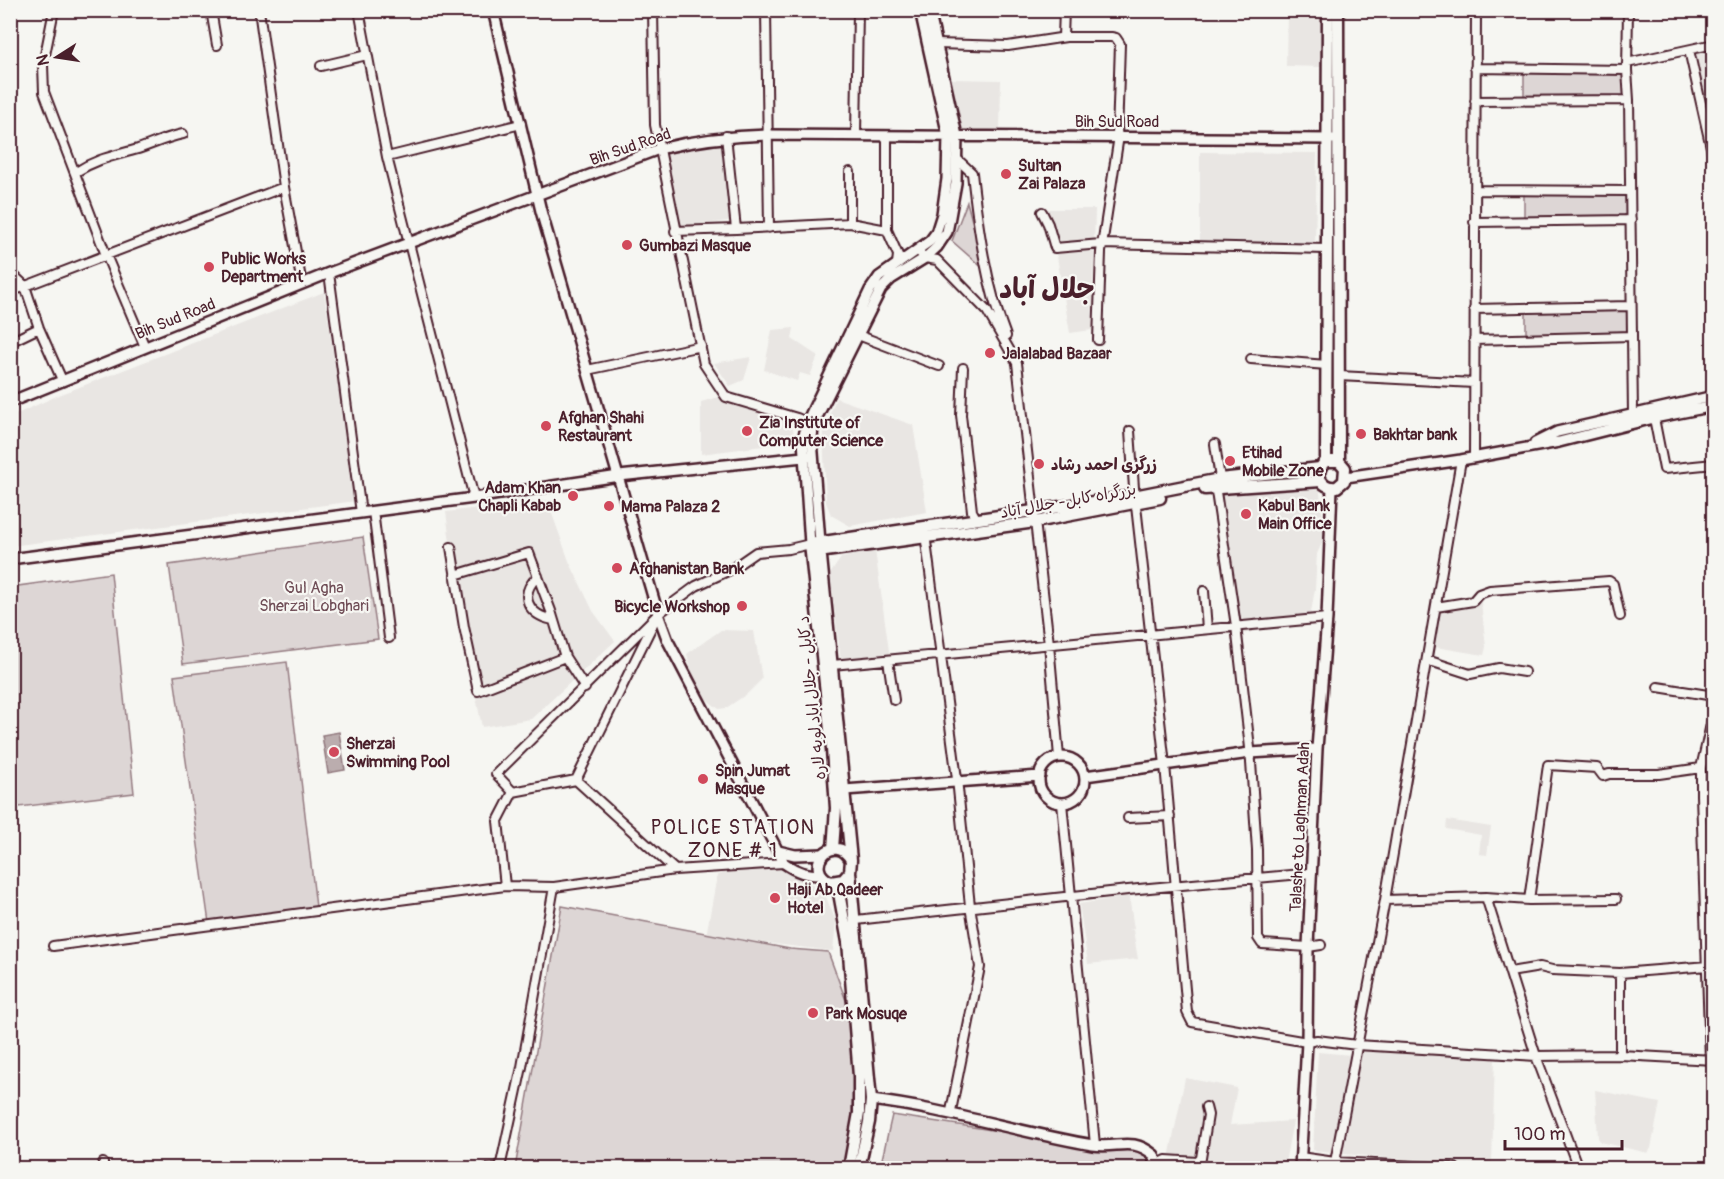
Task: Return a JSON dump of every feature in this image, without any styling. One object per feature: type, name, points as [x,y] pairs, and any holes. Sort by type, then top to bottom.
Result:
[{"type":"highway","points":[[1329,10],[1333,139],[1339,376],[1339,461],[1345,468],[1346,477],[1341,484],[1332,487],[1321,481],[1327,365],[1327,249],[1333,139],[1338,10]]},
{"type":"highway","points":[[1323,465],[1339,461]]},
{"type":"highway","name":"بزرگراه کابل- جلال آباد","points":[[815,548],[1034,517],[1135,500],[1217,482],[1323,465]]},
{"type":"highway","name":"بزرگراه کابل- جلال آباد","points":[[1217,482],[1321,481]]},
{"type":"highway","name":"بزرگراه کابل- جلال آباد","points":[[925,533],[977,520],[1034,517]]},
{"type":"highway","points":[[815,548],[832,665],[871,1100],[869,1122],[859,1168]]},
{"type":"highway","name":"د کابل - جلال اباد لویه لاره","points":[[815,548],[836,808],[828,851]]},
{"type":"highway","points":[[850,872],[843,880],[837,882],[826,879],[822,875],[819,864],[828,851],[844,852],[851,861]]},
{"type":"highway","points":[[837,882],[848,942],[859,1076],[859,1113],[849,1168]]},
{"type":"main road","points":[[493,10],[537,195],[658,614],[668,641],[784,863],[796,872],[822,875]]},
{"type":"main road","points":[[810,424],[881,289],[922,254],[940,223],[953,136],[921,10]]},
{"type":"main road","points":[[815,548],[808,457],[803,440],[870,290],[879,277],[897,264],[937,247],[947,232],[956,183],[957,159],[929,10]]},
{"type":"main road","name":"Bih Sud Road","points":[[10,402],[329,273],[659,149],[726,136],[767,135],[1333,139]]},
{"type":"main road","points":[[1527,447],[1557,432],[1713,396]]},
{"type":"main road","points":[[1346,477],[1474,458],[1559,442],[1713,406]]},
{"type":"main road","points":[[10,559],[474,498],[619,476],[808,457]]},
{"type":"main road","name":"Talashe to Laghman Adah","points":[[1300,1168],[1307,1042],[1308,946],[1317,749],[1327,618],[1332,487]]},
{"type":"main road","points":[[1085,776],[1250,753],[1317,749]]},
{"type":"main road","points":[[1059,757],[1068,757],[1076,761],[1085,776],[1082,791],[1070,801],[1062,803],[1047,796],[1042,789],[1040,776],[1046,764],[1059,757]]},
{"type":"main road","points":[[844,790],[1040,776]]},
{"type":"main road","points":[[778,851],[795,855],[828,851]]},
{"type":"main road","points":[[871,1100],[952,1113],[1095,1145],[1140,1144],[1154,1155],[1154,1168]]},
{"type":"street","points":[[54,10],[42,65],[44,92],[144,347]]},
{"type":"street","points":[[211,10],[217,45]]},
{"type":"street","points":[[259,10],[284,187],[302,284]]},
{"type":"street","points":[[359,10],[387,157],[474,498]]},
{"type":"street","points":[[652,10],[655,125],[704,364],[726,397],[810,424]]},
{"type":"street","points":[[766,10],[769,228]]},
{"type":"street","points":[[856,135],[858,10]]},
{"type":"street","points":[[1064,10],[1063,37],[1066,37]]},
{"type":"street","points":[[1474,458],[1476,10]]},
{"type":"street","points":[[1628,10],[1632,414]]},
{"type":"street","points":[[936,44],[1008,46],[1066,37],[1111,37],[1116,38],[1120,44],[1117,136],[1119,136],[1101,244],[1098,340]]},
{"type":"street","points":[[1475,68],[1627,67],[1713,44]]},
{"type":"street","points":[[1689,50],[1713,161]]},
{"type":"street","points":[[321,66],[367,56]]},
{"type":"street","points":[[1475,101],[1629,100]]},
{"type":"street","points":[[387,157],[521,124]]},
{"type":"street","points":[[76,172],[92,162],[183,134]]},
{"type":"street","points":[[726,136],[736,229]]},
{"type":"street","points":[[887,136],[886,230],[898,255],[897,264]]},
{"type":"street","points":[[957,159],[972,173],[977,217],[993,300],[1017,363],[1049,644],[1059,757]]},
{"type":"street","points":[[850,172],[850,223]]},
{"type":"street","points":[[10,292],[284,187]]},
{"type":"street","points":[[1475,190],[1630,191]]},
{"type":"street","points":[[1042,212],[1055,248],[1101,244],[1327,249]]},
{"type":"street","points":[[1474,222],[1631,220]]},
{"type":"street","points":[[675,231],[850,223],[886,230]]},
{"type":"street","points":[[922,254],[937,260],[987,311],[1017,363]]},
{"type":"street","points":[[10,272],[25,286],[39,328],[62,380]]},
{"type":"street","points":[[329,273],[362,513]]},
{"type":"street","points":[[1474,309],[1631,306]]},
{"type":"street","points":[[10,342],[39,328]]},
{"type":"street","points":[[858,335],[939,366]]},
{"type":"street","points":[[1474,340],[1632,336]]},
{"type":"street","points":[[587,370],[701,346]]},
{"type":"street","points":[[1251,359],[1327,365]]},
{"type":"street","points":[[963,368],[962,427],[972,511],[977,520]]},
{"type":"street","points":[[1339,376],[1474,383]]},
{"type":"street","points":[[1654,418],[1664,469],[1713,464]]},
{"type":"street","points":[[1130,431],[1135,500],[1165,765],[1187,1012],[1192,1022],[1307,1042],[1317,1040],[1357,1045],[1536,1056],[1620,1055],[1712,1060],[1701,768],[1713,711]]},
{"type":"street","points":[[1215,444],[1217,482],[1250,753],[1257,850],[1258,938],[1262,944],[1321,945]]},
{"type":"street","points":[[1335,1162],[1385,900],[1461,460]]},
{"type":"street","points":[[373,511],[389,638]]},
{"type":"street","points":[[925,533],[942,654],[970,906],[980,967],[952,1113]]},
{"type":"street","points":[[451,548],[464,627],[478,691],[565,657]]},
{"type":"street","points":[[513,792],[496,774],[658,614],[696,586],[730,570],[756,552],[815,548]]},
{"type":"street","points":[[455,575],[529,553],[565,657],[585,688]]},
{"type":"street","points":[[538,576],[528,589],[529,605],[535,614],[554,620]]},
{"type":"street","points":[[1436,607],[1473,601],[1479,594],[1490,590],[1609,581],[1613,584],[1620,616]]},
{"type":"street","points":[[1204,591],[1207,629]]},
{"type":"street","points":[[576,780],[658,614]]},
{"type":"street","points":[[832,665],[1327,618]]},
{"type":"street","points":[[888,660],[894,700]]},
{"type":"street","points":[[1427,660],[1470,674],[1499,668],[1524,672]]},
{"type":"street","points":[[1658,687],[1713,696]]},
{"type":"street","points":[[1528,900],[1548,765],[1597,768],[1603,776],[1659,774],[1701,768]]},
{"type":"street","points":[[513,792],[576,780]]},
{"type":"street","points":[[576,780],[675,870]]},
{"type":"street","points":[[505,886],[498,821],[513,792]]},
{"type":"street","points":[[1062,803],[1095,1145]]},
{"type":"street","points":[[1128,818],[1170,816]]},
{"type":"street","points":[[53,946],[505,886],[554,886],[675,870],[784,863]]},
{"type":"street","points":[[856,920],[970,906],[1312,873]]},
{"type":"street","points":[[489,1168],[500,1168],[522,1067],[554,886]]},
{"type":"street","points":[[1385,900],[1486,897],[1528,900],[1616,899]]},
{"type":"street","points":[[1486,897],[1536,1056],[1578,1168]]},
{"type":"street","points":[[1510,972],[1540,967],[1552,970],[1620,973],[1708,966]]},
{"type":"street","points":[[1620,973],[1620,1055]]},
{"type":"street","points":[[1154,1155],[1158,1164],[1166,1160],[1198,1162],[1201,1158],[1208,1115],[1206,1107]]},
{"type":"street","points":[[1300,1157],[1335,1162],[1455,1168]]},
{"type":"shaded area","points":[[1287,11],[1322,11],[1321,67],[1286,66]]},
{"type":"shaded area","points":[[1713,49],[1713,108],[1704,110],[1692,54]]},
{"type":"shaded area","points":[[951,79],[1001,80],[1000,133],[960,132]]},
{"type":"shaded area","points":[[726,137],[735,220],[675,228],[666,149]]},
{"type":"shaded area","points":[[1200,152],[1317,153],[1315,245],[1200,242]]},
{"type":"shaded area","points":[[1046,209],[1095,209],[1092,330],[1070,333],[1055,245]]},
{"type":"shaded area","points":[[324,292],[356,501],[11,546],[10,417],[59,395]]},
{"type":"shaded area","points":[[794,328],[792,339],[818,356],[810,376],[800,373],[797,381],[764,370],[772,330]]},
{"type":"shaded area","points":[[751,357],[744,380],[730,386],[714,363]]},
{"type":"shaded area","name":"Zia Institute of Computer Science","points":[[722,396],[792,420],[795,442],[701,454],[701,402]]},
{"type":"shaded area","points":[[836,398],[913,425],[927,512],[850,526],[831,515],[826,502],[823,432]]},
{"type":"shaded area","points":[[1319,484],[1325,536],[1317,554],[1315,589],[1310,618],[1239,635],[1219,492]]},
{"type":"shaded area","points":[[547,500],[569,561],[593,611],[615,641],[531,719],[482,727],[460,618],[446,512]]},
{"type":"shaded area","points":[[875,550],[890,658],[841,662],[830,574],[841,558]]},
{"type":"shaded area","points":[[1481,602],[1486,647],[1484,655],[1435,647],[1439,610]]},
{"type":"shaded area","points":[[721,630],[754,631],[762,679],[747,694],[726,708],[719,709],[697,692],[687,654]]},
{"type":"shaded area","name":"Sherzai Swimming Pool","points":[[339,732],[345,770],[328,773],[322,735]]},
{"type":"shaded area","points":[[1447,820],[1491,827],[1487,855],[1479,854],[1481,835],[1446,829]]},
{"type":"shaded area","points":[[777,865],[793,876],[812,884],[825,894],[836,922],[833,951],[706,936],[717,876],[731,869]]},
{"type":"shaded area","points":[[1129,896],[1134,929],[1129,930],[1133,930],[1138,959],[1088,964],[1079,904]]},
{"type":"shaded area","points":[[1362,1047],[1495,1057],[1492,1163],[1486,1166],[1343,1154]]},
{"type":"shaded area","points":[[1318,1052],[1351,1055],[1333,1152],[1313,1150]]},
{"type":"shaded area","points":[[1185,1078],[1237,1088],[1230,1125],[1293,1121],[1284,1168],[1167,1168]]},
{"type":"shaded area","points":[[1595,1090],[1660,1103],[1648,1153],[1601,1142],[1598,1138]]},
{"type":"green space","points":[[1524,73],[1626,73],[1626,98],[1524,98]]},
{"type":"green space","points":[[1524,194],[1627,196],[1627,218],[1524,219]]},
{"type":"green space","points":[[967,202],[985,270],[952,241]]},
{"type":"green space","points":[[1627,310],[1627,335],[1526,337],[1526,311]]},
{"type":"green space","name":"Gul Agha Sherzai Lobghari","points":[[363,537],[378,639],[183,664],[169,565]]},
{"type":"green space","points":[[111,573],[134,793],[11,808],[11,587]]},
{"type":"green space","points":[[287,662],[316,907],[209,923],[174,676]]},
{"type":"green space","points":[[562,906],[790,949],[828,952],[851,1014],[854,1064],[851,1139],[845,1168],[515,1168]]},
{"type":"green space","points":[[892,1115],[1152,1154],[1149,1168],[880,1168]]},
{"type":"place","name":"Sultan Zai Palaza","points":[[1006,174]]},
{"type":"place","name":"Gumbazi Masque","points":[[627,245]]},
{"type":"place","name":"Public Works Department","points":[[209,267]]},
{"type":"place","name":"Jalalabad Bazaar","points":[[990,353]]},
{"type":"place","name":"Afghan Shahi Restaurant","points":[[546,426]]},
{"type":"place","name":"Zia Institute of Computer Science","points":[[747,431]]},
{"type":"place","name":"Bakhtar bank","points":[[1361,434]]},
{"type":"place","name":"Etihad Mobile Zone","points":[[1230,461]]},
{"type":"place","name":"زرگری احمد رشاد","points":[[1039,464]]},
{"type":"place","name":"Adam Khan Chapli Kabab","points":[[573,496]]},
{"type":"place","name":"Mama Palaza 2","points":[[609,506]]},
{"type":"place","name":"Kabul Bank Main Office","points":[[1246,514]]},
{"type":"place","name":"Afghanistan Bank","points":[[617,568]]},
{"type":"place","name":"Bicycle Workshop","points":[[742,606]]},
{"type":"place","name":"Sherzai Swimming Pool","points":[[334,752]]},
{"type":"place","name":"Spin Jumat Masque","points":[[703,779]]},
{"type":"place","name":"Haji Ab.Qadeer Hotel","points":[[775,898]]},
{"type":"place","name":"Park Mosuqe","points":[[813,1013]]},
{"type":"district","name":"جلال آباد","points":[[1047,288]]},
{"type":"district","name":"POLICE STATION ZONE # 1","points":[[733,838]]}]
